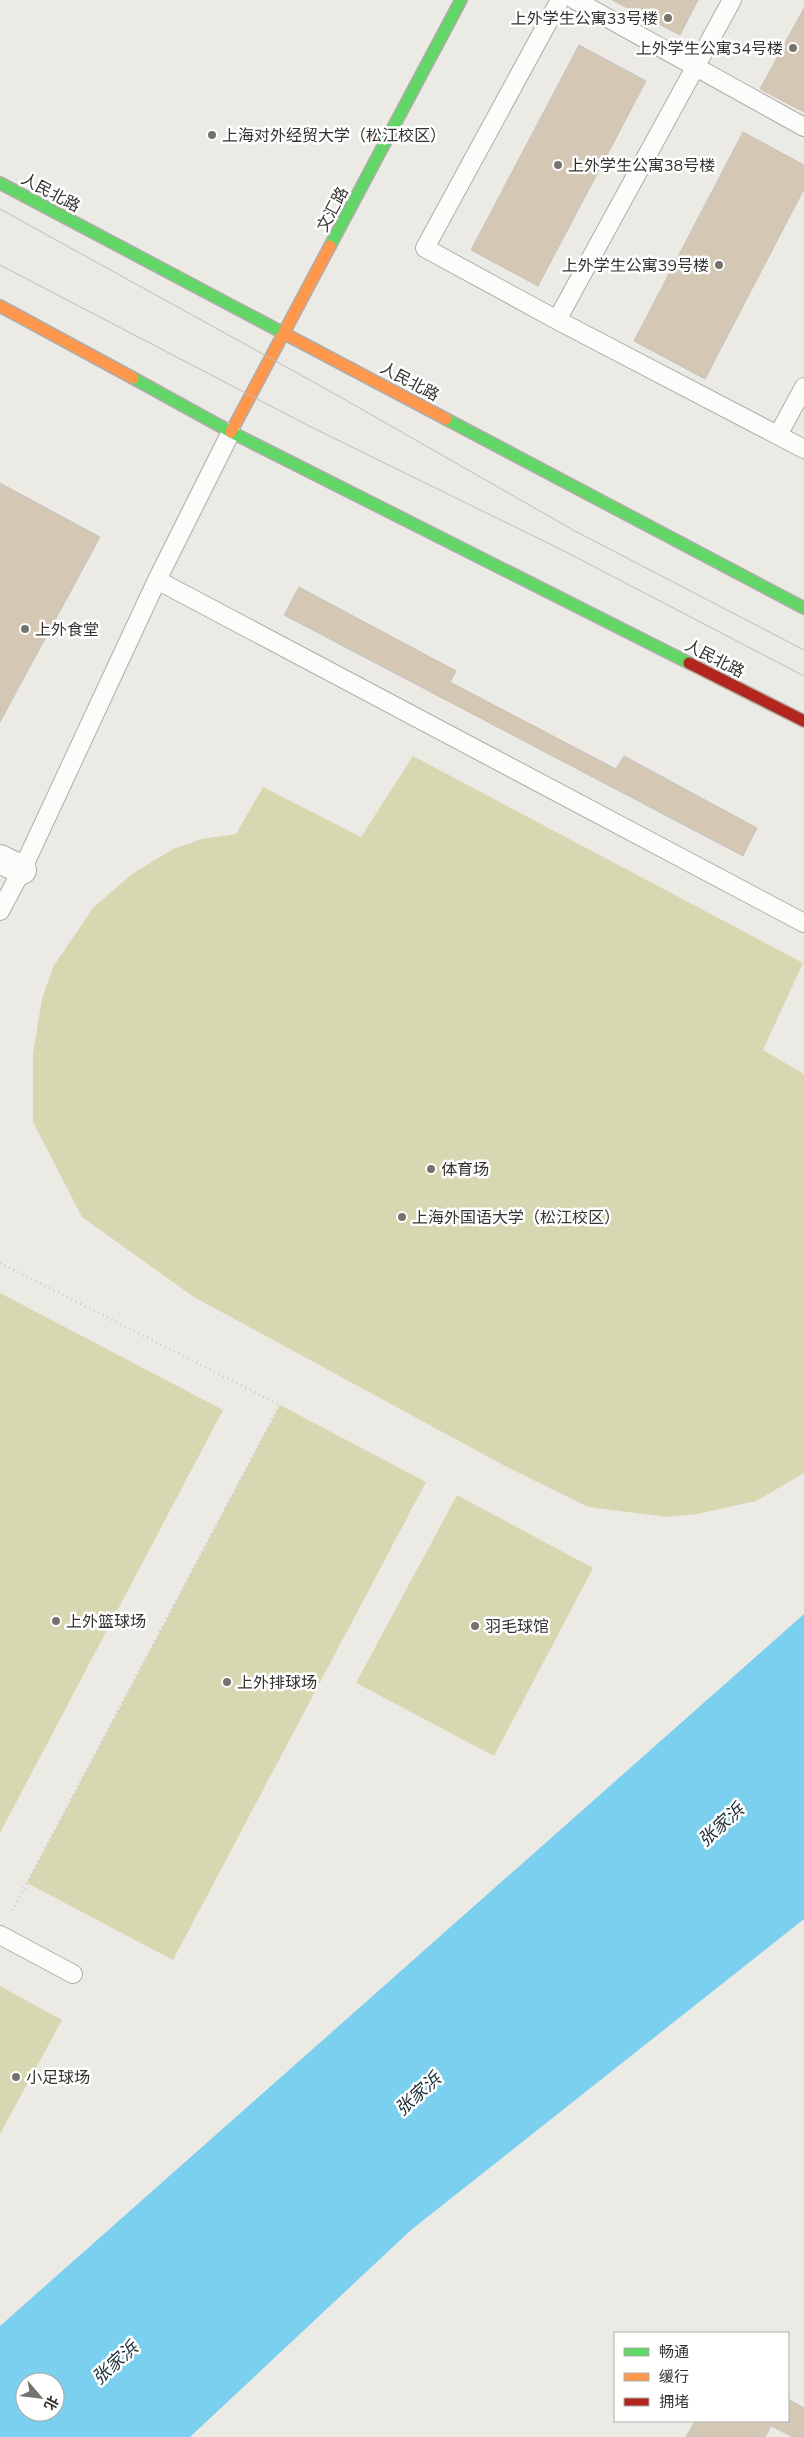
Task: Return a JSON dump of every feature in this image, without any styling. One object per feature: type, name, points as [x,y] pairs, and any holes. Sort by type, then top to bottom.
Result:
[{"type":"main road","name":"文汇路","points":[[231,432],[461,0]]},
{"type":"main road","name":"人民北路","points":[[0,183],[804,608]]},
{"type":"main road","name":"人民北路","points":[[0,306],[231,432],[804,721]]},
{"type":"lane","points":[[560,0],[425,248],[557,320],[804,449]]},
{"type":"lane","points":[[576,0],[804,127]]},
{"type":"lane","points":[[557,320],[732,0]]},
{"type":"lane","points":[[778,435],[804,387]]},
{"type":"lane","points":[[0,911],[11,864],[231,432]]},
{"type":"lane","points":[[157,580],[804,923]]},
{"type":"lane","points":[[0,1934],[73,1974]]},
{"type":"path","points":[[0,1263],[280,1405],[9,1916]]},
{"type":"green space","name":"体育场","points":[[413,756],[803,963],[763,1050],[804,1074],[804,1473],[756,1501],[697,1514],[667,1517],[588,1507],[503,1465],[194,1297],[82,1217],[33,1122],[33,1053],[42,999],[53,967],[93,908],[132,874],[173,849],[202,839],[236,834],[263,787],[361,837]]},
{"type":"green space","name":"上外篮球场","points":[[0,1293],[223,1410],[0,1833]]},
{"type":"green space","name":"上外排球场","points":[[280,1405],[426,1482],[173,1960],[27,1883]]},
{"type":"green space","name":"羽毛球馆","points":[[457,1495],[593,1568],[494,1756],[356,1683]]},
{"type":"green space","name":"小足球场","points":[[0,1986],[62,2020],[0,2134]]},
{"type":"water","name":"张家浜","points":[[804,1614],[804,1919],[411,2230],[190,2437],[0,2437],[0,2326]]},
{"type":"building","name":"上外学生公寓33号楼","points":[[612,0],[698,0],[680,35]]},
{"type":"building","name":"上外学生公寓34号楼","points":[[804,8],[804,112],[760,89]]},
{"type":"building","name":"上外学生公寓38号楼","points":[[579,45],[646,81],[538,286],[471,250]]},
{"type":"building","name":"上外学生公寓39号楼","points":[[743,132],[804,165],[804,189],[705,379],[634,341]]},
{"type":"building","name":"上外食堂","points":[[0,483],[100,537],[0,722]]},
{"type":"building","points":[[299,587],[456,671],[450,682],[616,769],[624,756],[757,828],[743,856],[284,615]]},
{"type":"building","points":[[789,2400],[804,2408],[804,2437],[793,2437],[771,2426],[765,2437],[686,2437],[694,2422],[789,2422]]},
{"type":"tram line","points":[[0,209],[328,390],[575,531],[804,650]]},
{"type":"tram line","points":[[0,265],[309,426],[562,550],[804,676]]},
{"type":"traffic: fast","points":[[330,246],[461,0]]},
{"type":"traffic: fast","points":[[0,183],[287,335]]},
{"type":"traffic: fast","points":[[133,378],[231,432],[689,663]]},
{"type":"traffic: fast","points":[[446,419],[804,608]]},
{"type":"traffic: slow","points":[[231,432],[330,246]]},
{"type":"traffic: slow","points":[[0,306],[133,378]]},
{"type":"traffic: slow","points":[[287,335],[446,419]]},
{"type":"traffic: jam","points":[[689,663],[804,721]]},
{"type":"place","name":"上外学生公寓33号楼","points":[[668,18]]},
{"type":"place","name":"上外学生公寓34号楼","points":[[793,48]]},
{"type":"place","name":"上海对外经贸大学（松江校区）","points":[[212,135]]},
{"type":"place","name":"上外学生公寓38号楼","points":[[558,165]]},
{"type":"place","name":"上外学生公寓39号楼","points":[[719,265]]},
{"type":"place","name":"上外食堂","points":[[25,629]]},
{"type":"place","name":"体育场","points":[[431,1169]]},
{"type":"place","name":"上海外国语大学（松江校区）","points":[[402,1217]]},
{"type":"place","name":"上外篮球场","points":[[56,1621]]},
{"type":"place","name":"羽毛球馆","points":[[475,1626]]},
{"type":"place","name":"上外排球场","points":[[227,1682]]},
{"type":"place","name":"小足球场","points":[[16,2077]]}]
